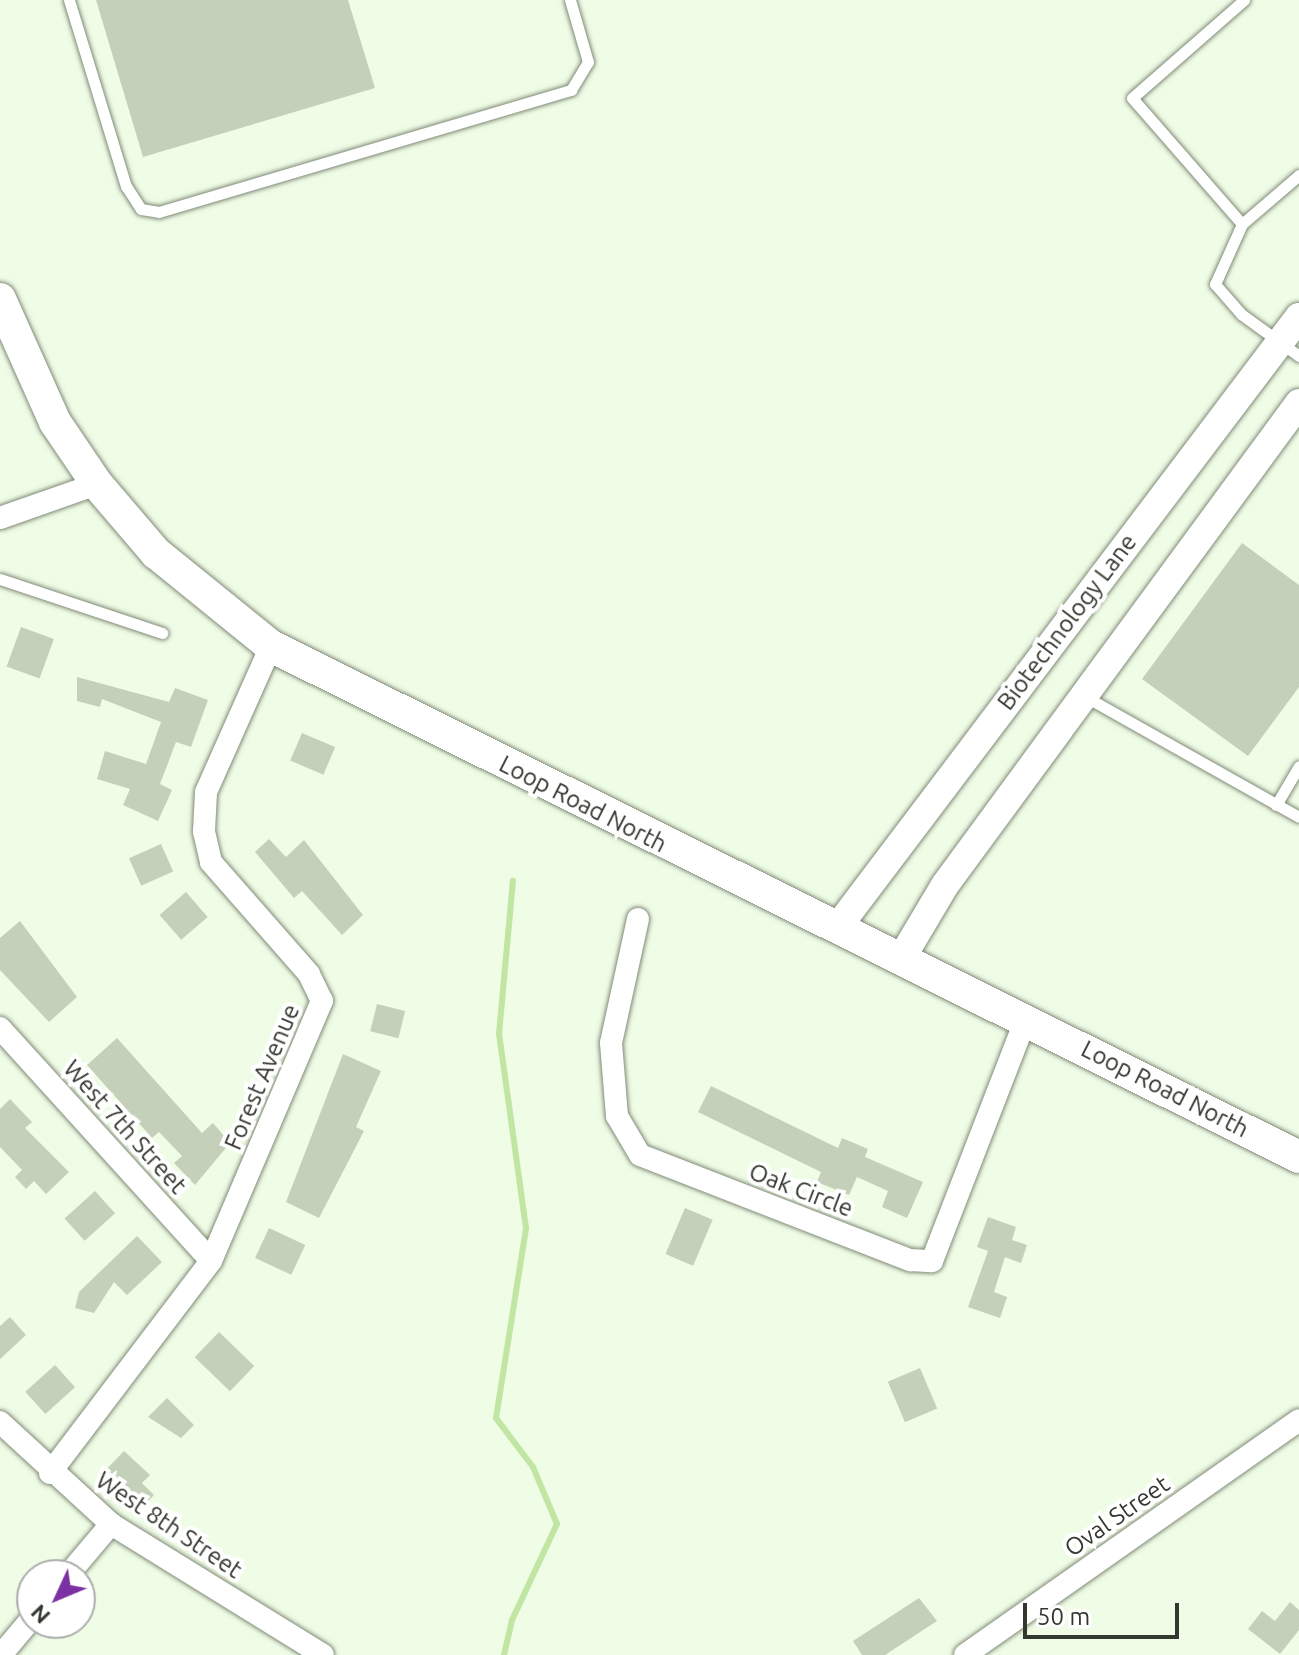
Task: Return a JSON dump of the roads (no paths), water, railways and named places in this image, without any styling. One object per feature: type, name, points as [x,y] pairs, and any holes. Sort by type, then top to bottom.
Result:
[{"type":"main road","name":"Loop Road North","points":[[0,299],[55,422],[97,484],[156,553],[271,646],[1299,1157]]},
{"type":"street","name":"Biotechnology Lane","points":[[837,928],[1290,349],[1299,317]]},
{"type":"street","points":[[901,959],[1082,695],[1299,403]]},
{"type":"street","points":[[0,518],[97,484]]},
{"type":"street","name":"Forest Avenue","points":[[50,1473],[211,1261],[322,1001],[309,974],[211,862],[204,831],[206,792],[271,646]]},
{"type":"street","name":"Oak Circle","points":[[638,919],[611,1043],[617,1116],[640,1155],[910,1260],[932,1261],[1026,1019]]},
{"type":"street","name":"West 7th Street","points":[[0,1028],[211,1261]]},
{"type":"street","name":"Oval Street","points":[[965,1655],[1299,1420]]},
{"type":"street","name":"West 8th Street","points":[[0,1422],[50,1473],[111,1524],[323,1655]]},
{"type":"street","points":[[81,1559],[111,1524]]},
{"type":"street","points":[[1,1655],[16,1637]]},
{"type":"lane","points":[[69,0],[126,186],[141,209],[159,212],[571,90],[588,62],[570,0]]},
{"type":"lane","points":[[1242,224],[1132,98],[1244,0]]},
{"type":"lane","points":[[1290,349],[1215,284],[1242,224],[1299,175]]},
{"type":"lane","points":[[0,579],[162,633]]},
{"type":"lane","points":[[1082,695],[1299,817]]},
{"type":"lane","points":[[1276,805],[1299,766]]},
{"type":"waterway","points":[[504,1655],[512,1620],[557,1524],[533,1467],[496,1418],[526,1228],[499,1034],[513,881]]}]
